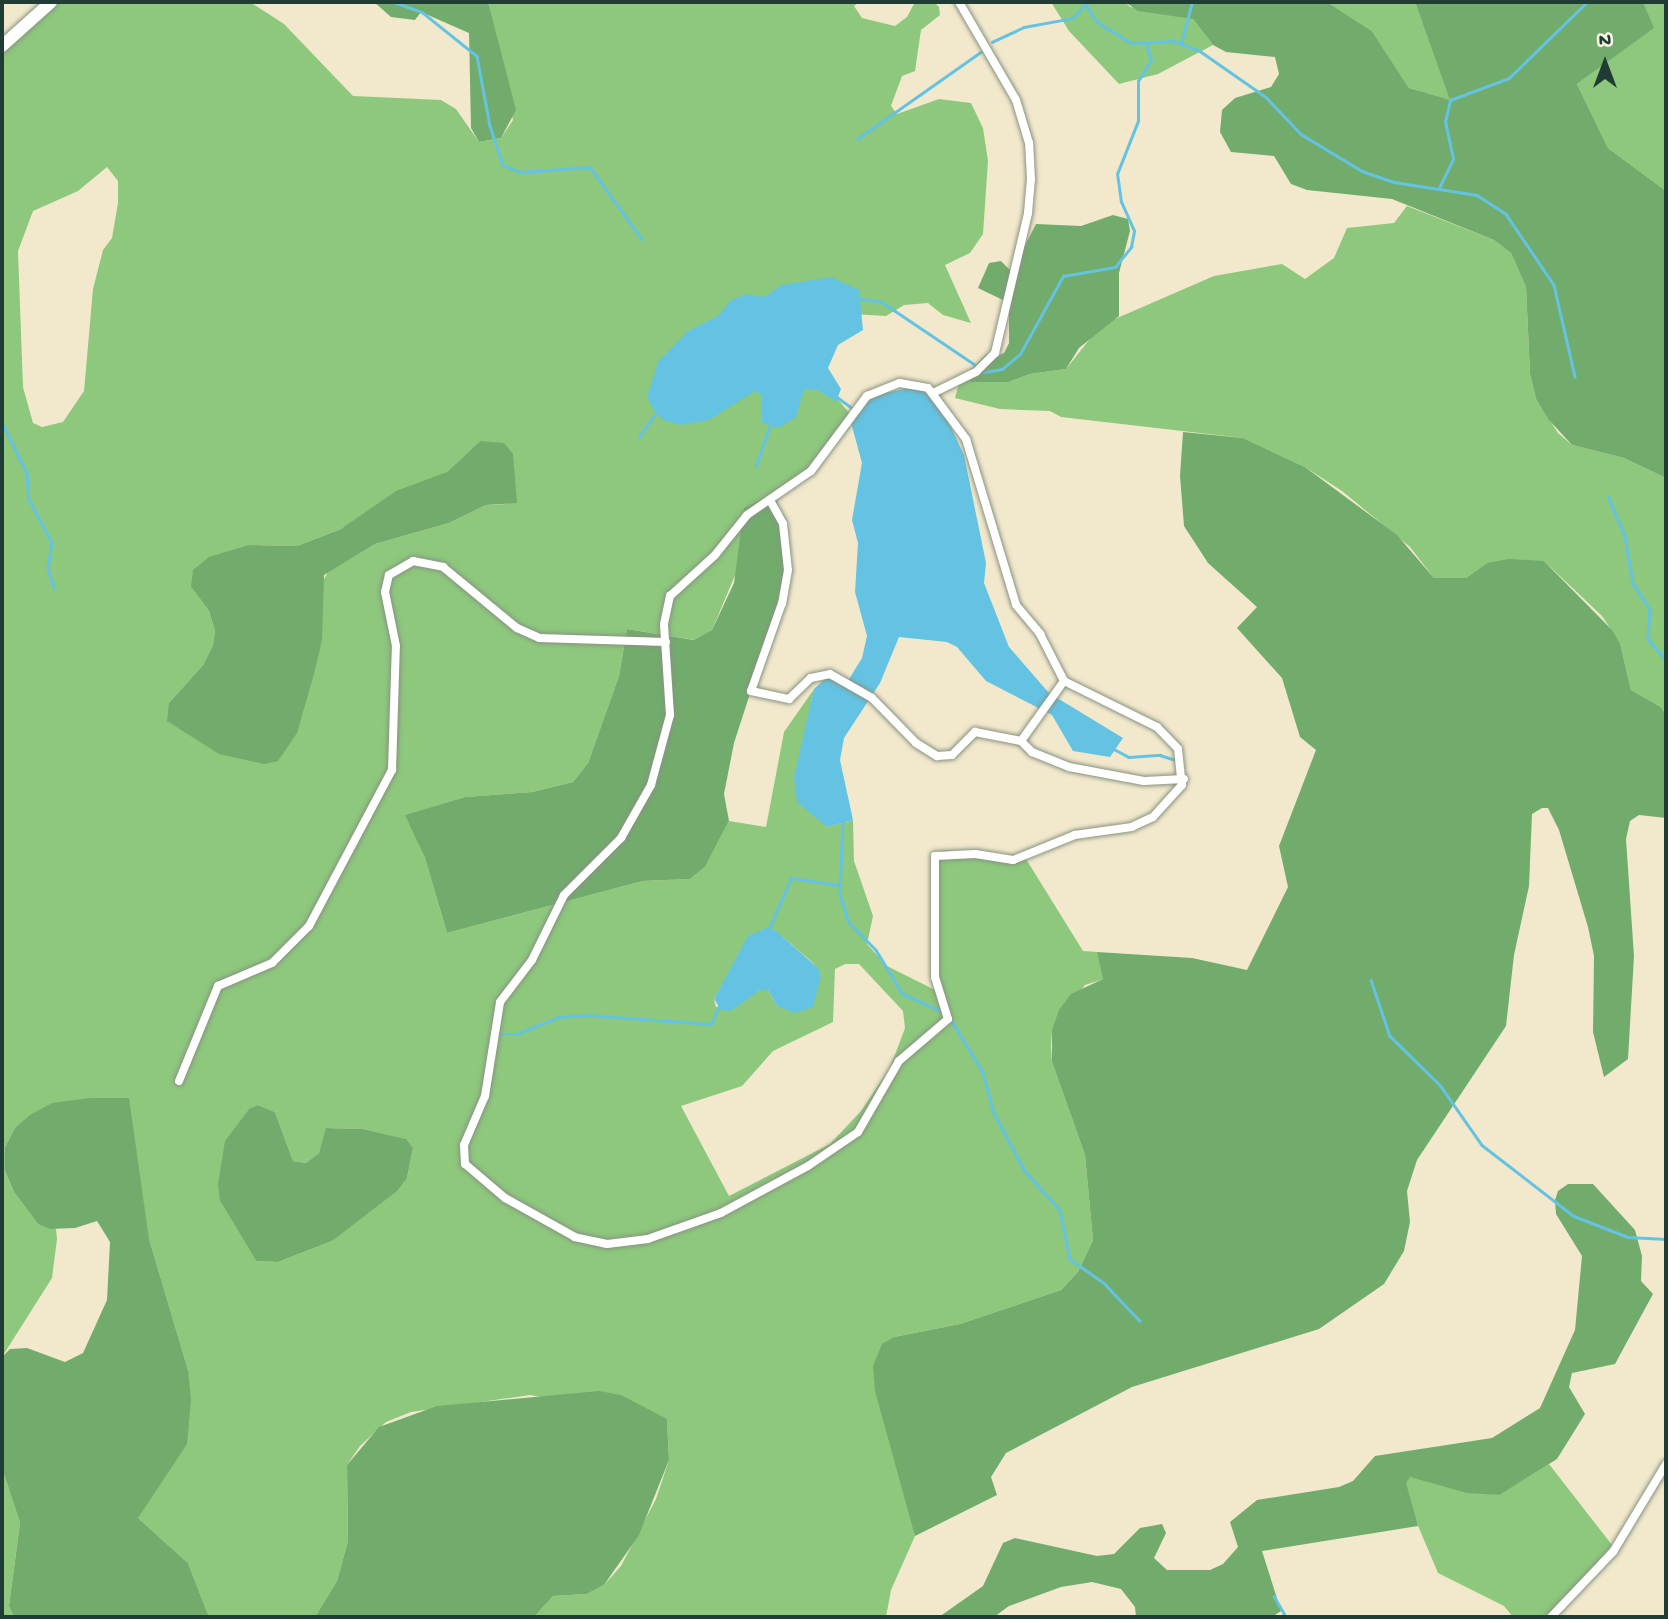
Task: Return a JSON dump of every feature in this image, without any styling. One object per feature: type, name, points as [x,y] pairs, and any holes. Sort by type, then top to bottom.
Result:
[{"type":"main road","points":[[2,46],[51,2]]},
{"type":"street","points":[[933,393],[976,372],[995,353],[1028,213],[1031,179],[1029,142],[1016,100],[960,2]]},
{"type":"street","points":[[900,383],[933,393],[969,446],[1016,605],[1041,634],[1064,681],[1157,727],[1178,749],[1184,779],[1153,817],[1132,827],[1075,835],[1013,860],[975,854],[935,856],[934,972],[948,1019],[899,1061],[858,1132],[808,1166],[721,1213],[648,1238],[607,1244],[575,1237],[483,1183],[471,1173],[462,1152],[485,1096],[500,1002],[532,960],[564,895],[621,838],[651,785],[670,715],[666,642],[670,596],[715,555],[747,515],[771,502],[811,471],[845,420],[873,390],[900,383]]},
{"type":"street","points":[[771,502],[783,524],[787,583],[751,691],[789,699],[811,678],[830,674],[872,698],[916,743],[937,756],[952,755],[975,732],[1021,741],[1041,758],[1069,767],[1144,781],[1184,779]]},
{"type":"street","points":[[179,1081],[218,986],[272,963],[309,926],[392,769],[396,646],[385,592],[389,575],[413,561],[443,567],[517,628],[539,638],[666,642]]},
{"type":"street","points":[[1021,741],[1064,681]]},
{"type":"street","points":[[1551,1617],[1613,1552],[1666,1464]]},
{"type":"green space","points":[[55,2],[250,2],[284,24],[353,96],[441,100],[456,109],[479,142],[501,138],[513,120],[488,2],[859,2],[854,6],[862,18],[895,26],[907,17],[915,2],[934,2],[939,7],[940,15],[921,30],[915,71],[902,76],[891,106],[897,114],[939,99],[971,103],[983,128],[988,161],[983,234],[970,253],[945,265],[971,323],[943,315],[928,303],[904,305],[886,316],[853,314],[813,370],[851,415],[849,428],[819,464],[776,500],[768,497],[712,630],[695,640],[627,629],[619,676],[588,763],[573,782],[532,792],[465,797],[406,815],[425,858],[447,933],[643,881],[690,879],[705,867],[729,821],[766,827],[784,732],[814,689],[809,714],[827,827],[853,820],[854,861],[873,916],[867,944],[887,966],[939,992],[934,969],[936,862],[940,851],[946,850],[1026,859],[1083,951],[1097,952],[1104,979],[1085,985],[1052,1030],[1051,1046],[1052,1062],[1085,1155],[1093,1240],[1078,1272],[1061,1290],[960,1324],[894,1337],[915,1536],[891,1590],[886,1617],[534,1617],[553,1596],[587,1594],[604,1585],[621,1566],[656,1499],[669,1460],[667,1419],[530,1395],[411,1412],[386,1422],[360,1446],[347,1465],[348,1541],[337,1581],[315,1617],[209,1617],[188,1563],[138,1518],[188,1370],[149,1239],[90,1098],[15,1128],[5,1147],[5,1171],[14,1192],[38,1224],[56,1229],[57,1239],[52,1278],[2,1357],[2,49]],"holes":[[[107,167],[118,181],[118,203],[112,238],[103,250],[93,289],[84,391],[63,422],[42,427],[33,423],[23,387],[18,251],[33,211],[78,191]],[[480,441],[512,454],[515,496],[507,504],[486,505],[449,523],[375,544],[328,572],[321,584],[322,640],[169,703],[203,665],[213,645],[215,631],[209,611],[191,587],[250,545],[297,546],[341,529],[447,472]],[[783,937],[813,963],[821,976],[777,1006],[768,990],[760,990],[734,1005],[716,1007],[714,999],[722,985]],[[845,964],[859,964],[903,1011],[905,1028],[890,1068],[861,1111],[830,1144],[729,1196],[681,1106],[742,1086],[773,1051],[833,1022],[835,969]],[[258,1105],[275,1112],[293,1161],[306,1163],[319,1153],[327,1128],[363,1129],[405,1139],[413,1148],[407,1178],[332,1241],[278,1262],[256,1261],[220,1201],[250,1108]]]},
{"type":"green space","points":[[374,2],[488,2],[516,110],[501,138],[479,142],[471,128],[469,33],[421,12],[415,20],[391,17]]},
{"type":"green space","points":[[1051,2],[1125,2],[1130,7],[1183,15],[1193,19],[1213,45],[1158,74],[1119,84],[1069,31]]},
{"type":"green space","points":[[1125,2],[1327,2],[1372,31],[1409,88],[1450,100],[1415,2],[1643,2],[1654,28],[1577,84],[1608,148],[1666,191],[1666,478],[1624,458],[1572,445],[1549,420],[1536,399],[1530,374],[1526,287],[1511,253],[1494,240],[1392,199],[1307,190],[1291,184],[1274,156],[1231,152],[1220,132],[1222,110],[1235,98],[1271,87],[1279,74],[1275,57],[1226,52],[1213,45],[1193,19],[1138,11]]},
{"type":"green space","points":[[1327,2],[1415,2],[1451,101],[1409,88],[1372,31]]},
{"type":"green space","points":[[1643,2],[1666,2],[1666,191],[1608,148],[1577,84],[1653,28]]},
{"type":"green space","points":[[1407,206],[1494,240],[1511,253],[1526,287],[1530,374],[1536,399],[1558,433],[1572,445],[1624,458],[1666,478],[1666,715],[1661,707],[1631,690],[1620,643],[1602,616],[1544,561],[1487,563],[1466,578],[1434,578],[1410,547],[1342,491],[1305,467],[1243,438],[1061,417],[1050,411],[1000,409],[955,398],[961,375],[971,382],[1009,382],[1030,374],[1066,369],[1101,325],[1214,276],[1282,264],[1305,279],[1334,258],[1347,228],[1394,223]]},
{"type":"green space","points":[[1113,215],[1128,219],[1130,231],[1119,273],[1119,316],[1079,348],[1066,369],[1030,374],[1009,382],[971,382],[964,377],[987,354],[995,357],[1004,353],[1009,343],[1009,303],[978,288],[989,263],[1001,261],[1013,273],[1019,270],[1020,255],[1036,224],[1081,226]]},
{"type":"green space","points":[[1183,432],[1243,438],[1305,467],[1397,535],[1434,578],[1466,578],[1487,563],[1509,559],[1544,561],[1612,630],[1620,643],[1631,690],[1661,707],[1666,715],[1666,818],[1639,815],[1630,821],[1626,839],[1634,956],[1628,1059],[1604,1077],[1593,1032],[1594,956],[1588,927],[1559,830],[1548,808],[1542,808],[1532,814],[1529,886],[1514,955],[1506,1026],[1417,1160],[1407,1191],[1410,1222],[1404,1251],[1384,1284],[1319,1329],[1132,1387],[1006,1453],[991,1477],[997,1495],[915,1536],[875,1391],[873,1366],[882,1344],[894,1337],[960,1324],[1061,1290],[1078,1272],[1093,1240],[1085,1155],[1052,1062],[1052,1030],[1059,1010],[1071,994],[1103,979],[1097,952],[1192,958],[1247,970],[1288,887],[1279,846],[1316,750],[1300,737],[1282,678],[1237,628],[1257,607],[1208,563],[1184,526],[1180,476]]},
{"type":"green space","points":[[480,441],[504,443],[513,454],[517,503],[486,505],[449,523],[375,544],[324,575],[322,640],[314,674],[297,733],[278,761],[264,764],[219,754],[167,721],[169,703],[203,665],[213,645],[215,631],[209,611],[191,587],[193,570],[209,557],[249,545],[297,546],[341,529],[396,491],[447,472]]},
{"type":"green space","points":[[768,497],[776,500],[787,530],[787,579],[734,743],[724,794],[729,821],[705,867],[690,879],[643,881],[447,933],[425,858],[405,815],[465,797],[532,792],[573,782],[588,763],[619,676],[627,629],[694,640],[712,630],[734,583],[744,508]]},
{"type":"green space","points":[[90,1098],[129,1098],[149,1239],[188,1370],[191,1400],[187,1444],[138,1518],[188,1563],[209,1617],[14,1617],[9,1606],[20,1523],[2,1468],[2,1357],[10,1349],[27,1348],[65,1362],[83,1353],[107,1300],[110,1242],[97,1221],[75,1228],[50,1229],[38,1224],[14,1192],[5,1171],[5,1147],[15,1128],[30,1115],[52,1103]]},
{"type":"green space","points":[[258,1105],[275,1112],[293,1161],[306,1163],[319,1153],[326,1128],[363,1129],[406,1139],[413,1148],[407,1178],[397,1191],[332,1241],[278,1262],[256,1261],[220,1201],[218,1184],[225,1141],[250,1108]]},
{"type":"green space","points":[[1568,1184],[1593,1184],[1635,1230],[1642,1256],[1641,1281],[1653,1294],[1615,1364],[1572,1373],[1569,1387],[1585,1414],[1557,1459],[1500,1495],[1467,1493],[1410,1477],[1406,1483],[1418,1526],[1262,1551],[1281,1611],[1272,1617],[1136,1617],[1135,1607],[1121,1589],[1092,1582],[1061,1587],[1009,1606],[994,1617],[939,1617],[983,1586],[1003,1543],[1015,1538],[1097,1556],[1114,1554],[1140,1528],[1162,1524],[1166,1533],[1154,1558],[1167,1570],[1210,1570],[1223,1564],[1238,1547],[1230,1522],[1257,1500],[1339,1487],[1353,1481],[1375,1456],[1492,1438],[1540,1408],[1575,1330],[1582,1256],[1556,1214],[1555,1200],[1558,1191]]},
{"type":"green space","points":[[599,1391],[621,1395],[667,1419],[669,1460],[639,1535],[604,1585],[587,1594],[553,1596],[534,1617],[315,1617],[337,1581],[348,1541],[347,1465],[379,1427],[437,1406]]},
{"type":"green space","points":[[1549,1464],[1612,1545],[1551,1617],[1513,1617],[1504,1606],[1438,1573],[1416,1521],[1405,1482],[1410,1477],[1425,1478],[1443,1486],[1500,1495]]},
{"type":"green space","points":[[2,1468],[20,1523],[9,1606],[14,1617],[2,1617]]},
{"type":"water","points":[[831,277],[859,290],[863,330],[838,345],[828,368],[841,389],[836,402],[818,390],[804,389],[796,417],[779,428],[762,423],[762,396],[755,391],[709,420],[681,425],[663,420],[652,407],[647,397],[658,362],[688,331],[718,316],[731,300],[747,294],[764,297],[782,285]]},
{"type":"water","points":[[913,387],[927,392],[944,412],[964,455],[986,563],[984,583],[1009,647],[1049,693],[1123,738],[1110,757],[1073,751],[1052,715],[986,681],[957,647],[947,642],[899,637],[880,683],[844,738],[840,760],[853,820],[827,827],[797,802],[794,777],[814,689],[826,678],[846,684],[862,658],[867,636],[855,592],[858,543],[852,520],[862,463],[850,419],[870,396]]},
{"type":"water","points":[[766,928],[775,930],[818,968],[821,976],[813,1007],[795,1013],[777,1006],[768,990],[760,990],[731,1011],[721,1010],[714,999],[748,936]]},
{"type":"waterway","points":[[394,2],[422,12],[477,56],[490,126],[503,165],[520,172],[590,167],[642,239]]},
{"type":"waterway","points":[[992,42],[1024,27],[1073,18],[1087,2]]},
{"type":"waterway","points":[[1181,43],[1192,2]]},
{"type":"waterway","points":[[1439,188],[1453,159],[1445,122],[1450,100],[1509,78],[1587,2]]},
{"type":"waterway","points":[[1086,4],[1096,21],[1131,43],[1174,41],[1200,51],[1266,97],[1301,134],[1362,171],[1394,182],[1477,195],[1506,214],[1554,285],[1575,377]]},
{"type":"waterway","points":[[984,372],[1002,369],[1020,354],[1063,276],[1115,267],[1131,247],[1134,231],[1121,202],[1117,174],[1138,121],[1138,81],[1151,60],[1146,45]]},
{"type":"waterway","points":[[857,139],[981,52]]},
{"type":"waterway","points":[[857,298],[882,302],[974,364]]},
{"type":"waterway","points":[[837,397],[851,407]]},
{"type":"waterway","points":[[639,437],[658,410]]},
{"type":"waterway","points":[[2,422],[27,473],[29,499],[52,543],[48,568],[54,588]]},
{"type":"waterway","points":[[756,466],[770,425]]},
{"type":"waterway","points":[[1608,496],[1625,536],[1633,583],[1650,609],[1648,639],[1666,660]]},
{"type":"waterway","points":[[1112,748],[1129,757],[1160,755],[1178,761]]},
{"type":"waterway","points":[[843,820],[840,894],[848,921],[876,950],[903,994],[941,1011]]},
{"type":"waterway","points":[[768,931],[791,878],[840,885]]},
{"type":"waterway","points":[[1371,980],[1390,1036],[1440,1085],[1482,1145],[1574,1216],[1628,1237],[1666,1239]]},
{"type":"waterway","points":[[499,1034],[517,1034],[559,1017],[587,1015],[711,1024],[719,1006]]},
{"type":"waterway","points":[[950,1018],[983,1072],[994,1113],[1025,1171],[1060,1210],[1070,1259],[1104,1283],[1140,1321]]},
{"type":"waterway","points":[[1274,1596],[1286,1617]]}]
